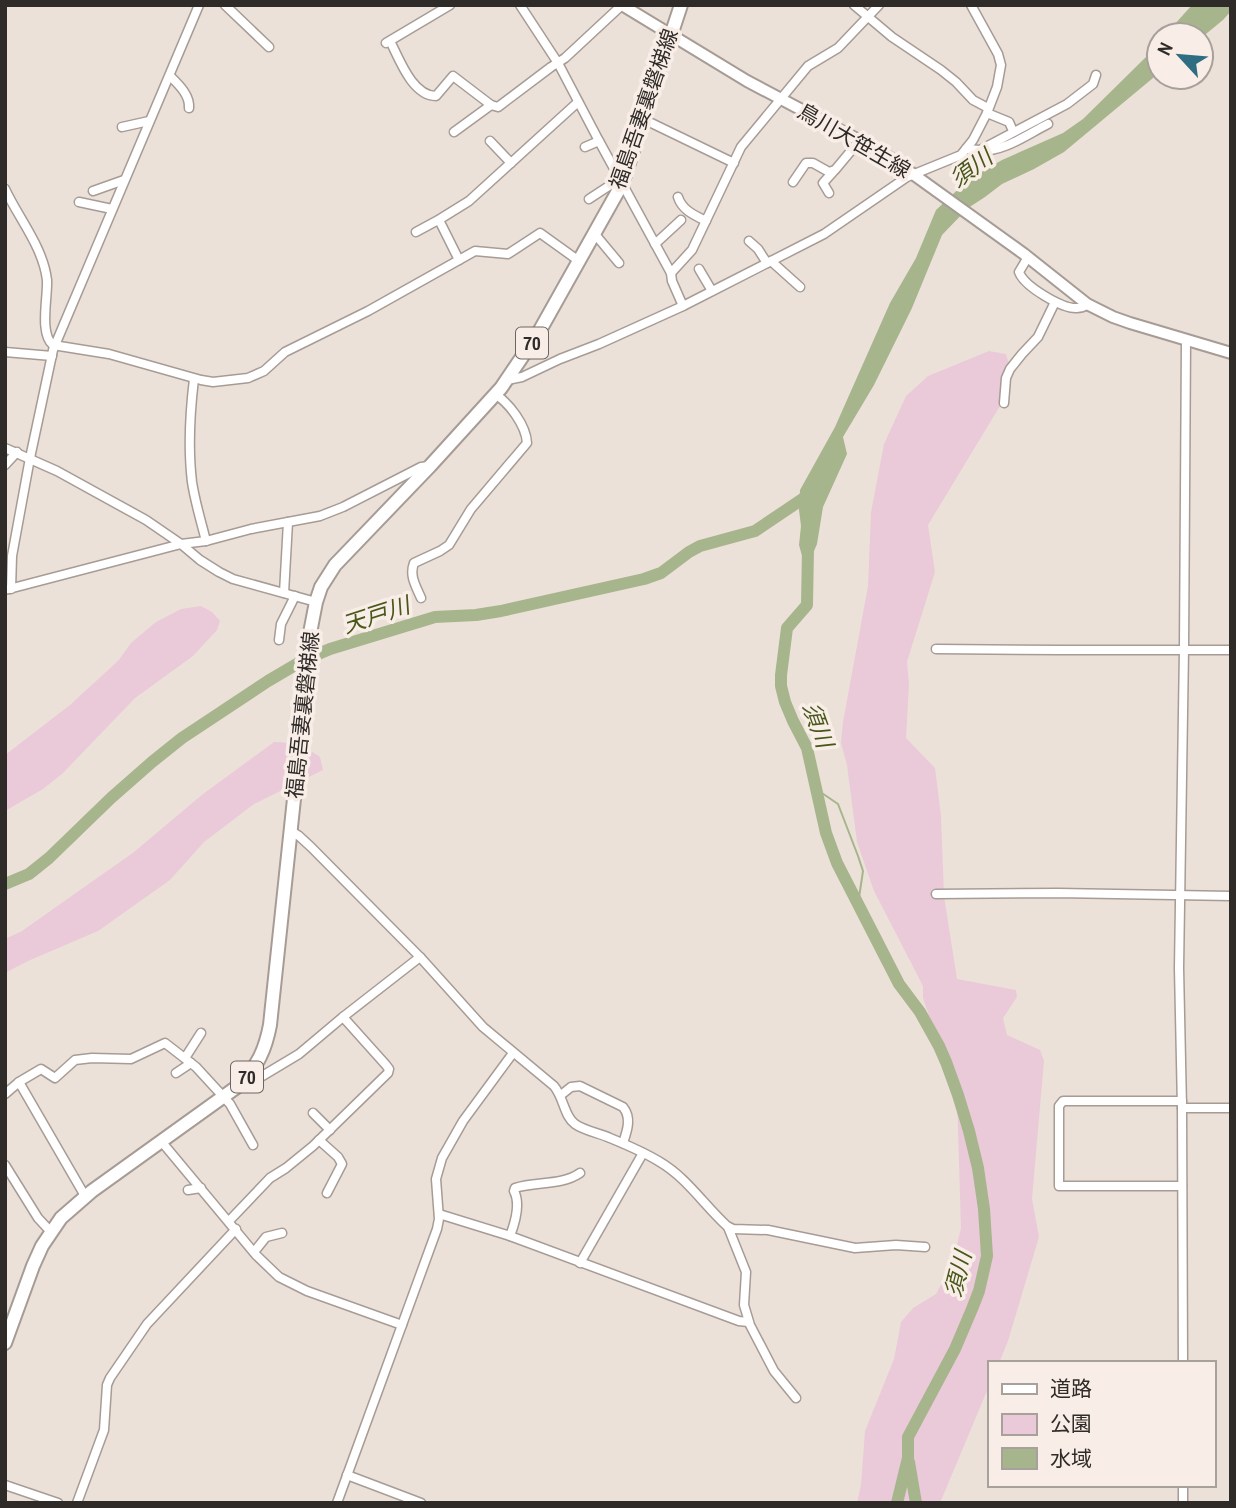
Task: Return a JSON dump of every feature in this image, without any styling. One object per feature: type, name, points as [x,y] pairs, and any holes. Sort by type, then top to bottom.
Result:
[{"type":"main road","name":"福島吾妻裏磐梯線","points":[[5,1343],[9,1318],[42,1246],[61,1218],[85,1196],[224,1097],[245,1079],[259,1061],[268,1035],[310,633],[316,602],[335,565],[495,394],[538,332],[620,182],[681,5]]},
{"type":"street","points":[[199,5],[55,345],[9,555],[8,589],[181,544],[206,541],[334,512],[421,467],[430,466]]},
{"type":"street","points":[[225,5],[269,47]]},
{"type":"street","points":[[450,5],[388,42],[413,84],[428,94],[436,96],[453,76],[491,105],[498,107],[565,58],[622,5]]},
{"type":"street","points":[[520,5],[558,63],[671,274],[683,306]]},
{"type":"street","name":"鳥川大笹生線","points":[[622,5],[779,99],[860,140],[914,174],[1088,304],[1113,317],[1231,353]]},
{"type":"street","points":[[854,5],[892,37],[941,70],[973,100],[1009,122],[1013,131]]},
{"type":"street","points":[[671,274],[692,250],[741,147],[808,66],[838,48],[879,5]]},
{"type":"street","points":[[971,5],[998,54],[1001,65],[997,87],[971,150]]},
{"type":"street","points":[[506,380],[522,377],[712,292],[824,234],[914,174],[961,155],[1067,104],[1093,84],[1096,75]]},
{"type":"street","points":[[170,76],[183,90],[189,108]]},
{"type":"street","points":[[416,232],[469,201],[578,102]]},
{"type":"street","points":[[454,132],[491,105]]},
{"type":"street","points":[[643,118],[734,163]]},
{"type":"street","points":[[122,127],[149,121]]},
{"type":"street","points":[[971,150],[990,151],[1048,124]]},
{"type":"street","points":[[829,193],[823,183],[860,140]]},
{"type":"street","points":[[490,141],[511,163]]},
{"type":"street","points":[[585,147],[599,141]]},
{"type":"street","points":[[793,182],[806,163],[813,163],[829,172],[835,170]]},
{"type":"street","points":[[93,191],[124,180]]},
{"type":"street","points":[[589,199],[620,182]]},
{"type":"street","points":[[5,189],[44,265],[47,286],[46,332],[49,343],[109,354],[194,379],[222,381],[256,376],[285,352],[368,311],[475,251],[508,254],[540,233],[579,261]]},
{"type":"street","points":[[678,197],[685,209],[706,221]]},
{"type":"street","points":[[79,202],[112,209]]},
{"type":"street","points":[[655,244],[681,219]]},
{"type":"street","points":[[439,220],[459,260]]},
{"type":"street","points":[[594,233],[620,263]]},
{"type":"street","points":[[749,241],[769,262],[800,287]]},
{"type":"street","points":[[1026,256],[1020,275],[1027,283],[1063,306],[1079,308],[1088,304]]},
{"type":"street","points":[[699,269],[712,292]]},
{"type":"street","points":[[1004,403],[1006,378],[1010,369],[1038,337],[1055,302]]},
{"type":"street","points":[[1183,1361],[1179,968],[1186,340]]},
{"type":"street","points":[[5,352],[52,356]]},
{"type":"street","points":[[194,379],[191,471],[196,505],[206,541]]},
{"type":"street","points":[[421,598],[411,570],[414,563],[446,548],[471,509],[527,443],[526,435],[513,412],[495,394]]},
{"type":"street","points":[[5,448],[30,458],[146,520],[200,560],[233,579],[316,602]]},
{"type":"street","points":[[5,465],[17,452]]},
{"type":"street","points":[[284,593],[288,522]]},
{"type":"street","points":[[279,640],[281,624],[295,596]]},
{"type":"street","points":[[936,649],[1231,650]]},
{"type":"street","points":[[290,831],[311,847],[420,957],[483,1027],[554,1086],[573,1122],[584,1129],[623,1143],[674,1171],[728,1227],[746,1272],[744,1305],[748,1322],[774,1371],[796,1398]]},
{"type":"street","points":[[936,894],[1231,896]]},
{"type":"street","points":[[245,1079],[254,1082],[299,1054],[420,957]]},
{"type":"street","points":[[229,1222],[270,1178],[300,1157],[388,1073],[389,1069],[343,1017]]},
{"type":"street","points":[[176,1073],[188,1061],[201,1033]]},
{"type":"street","points":[[5,1094],[41,1069],[55,1078],[75,1060],[131,1059],[164,1043],[188,1061],[224,1097],[253,1145]]},
{"type":"street","points":[[337,1503],[437,1229],[439,1214],[436,1179],[442,1158],[463,1121],[513,1053]]},
{"type":"street","points":[[19,1082],[85,1196]]},
{"type":"street","points":[[561,1095],[571,1087],[580,1086],[623,1107],[628,1113],[623,1143]]},
{"type":"street","points":[[1182,1186],[1059,1186],[1059,1106],[1063,1101],[1231,1108]]},
{"type":"street","points":[[313,1113],[330,1130]]},
{"type":"street","points":[[319,1140],[342,1164],[327,1193]]},
{"type":"street","points":[[161,1141],[254,1252],[279,1277],[295,1286],[402,1325]]},
{"type":"street","points":[[580,1263],[643,1153]]},
{"type":"street","points":[[5,1165],[38,1218],[51,1232]]},
{"type":"street","points":[[509,1236],[516,1214],[515,1188],[574,1178],[580,1173]]},
{"type":"street","points":[[188,1190],[201,1188]]},
{"type":"street","points":[[439,1214],[509,1236],[739,1321],[748,1322]]},
{"type":"street","points":[[728,1227],[768,1230],[855,1248],[896,1245],[925,1247]]},
{"type":"street","points":[[77,1503],[104,1430],[107,1385],[110,1378],[146,1324],[236,1229]]},
{"type":"street","points":[[254,1252],[266,1237],[282,1233]]},
{"type":"street","points":[[347,1475],[421,1503]]},
{"type":"street","points":[[5,1485],[58,1503]]},
{"type":"green space","points":[[989,351],[1006,354],[1010,367],[1003,401],[928,525],[935,572],[907,662],[909,684],[906,738],[935,768],[941,816],[944,896],[957,979],[1016,990],[1017,997],[1003,1018],[1007,1035],[1040,1050],[1044,1061],[1032,1199],[1039,1237],[1008,1341],[1000,1361],[988,1361],[988,1388],[940,1503],[857,1503],[865,1431],[894,1359],[901,1322],[913,1308],[936,1294],[952,1265],[961,1228],[957,1097],[923,998],[923,986],[874,891],[857,842],[847,765],[841,743],[868,586],[871,512],[884,444],[906,396],[928,376]]},
{"type":"green space","points":[[201,606],[212,612],[220,621],[217,630],[193,656],[135,698],[63,773],[43,789],[5,811],[5,755],[70,705],[119,660],[131,643],[156,622],[181,609]]},
{"type":"green space","points":[[274,742],[293,744],[309,750],[320,757],[323,770],[254,804],[204,842],[170,880],[98,931],[5,973],[5,939],[22,931],[134,852],[203,794]]},
{"type":"water","points":[[1192,5],[1231,5],[1231,11],[1215,27],[1215,21],[1178,21]]},
{"type":"water","points":[[1145,58],[1145,85],[1064,152],[1002,184],[968,208],[942,235],[912,308],[874,385],[843,437],[847,454],[823,507],[817,544],[806,570],[799,545],[800,490],[835,427],[890,303],[916,258],[936,210],[968,180],[1002,160],[1063,133],[1083,119]]},
{"type":"waterway","name":"天戸川","points":[[5,884],[29,874],[49,858],[111,798],[182,738],[302,661],[330,649],[435,617],[501,611],[644,579],[661,573],[700,546],[755,531],[810,494]]},
{"type":"waterway","name":"須川","points":[[808,548],[807,605],[787,628],[781,675],[785,702],[807,748],[826,833],[837,863],[899,984],[920,1012],[946,1062],[969,1131],[984,1209],[987,1256],[979,1291],[955,1349],[908,1437],[908,1458],[897,1503]]},
{"type":"waterway","points":[[816,789],[838,804],[858,856],[863,871],[858,904]]},
{"type":"waterway","points":[[909,1462],[916,1503]]}]
